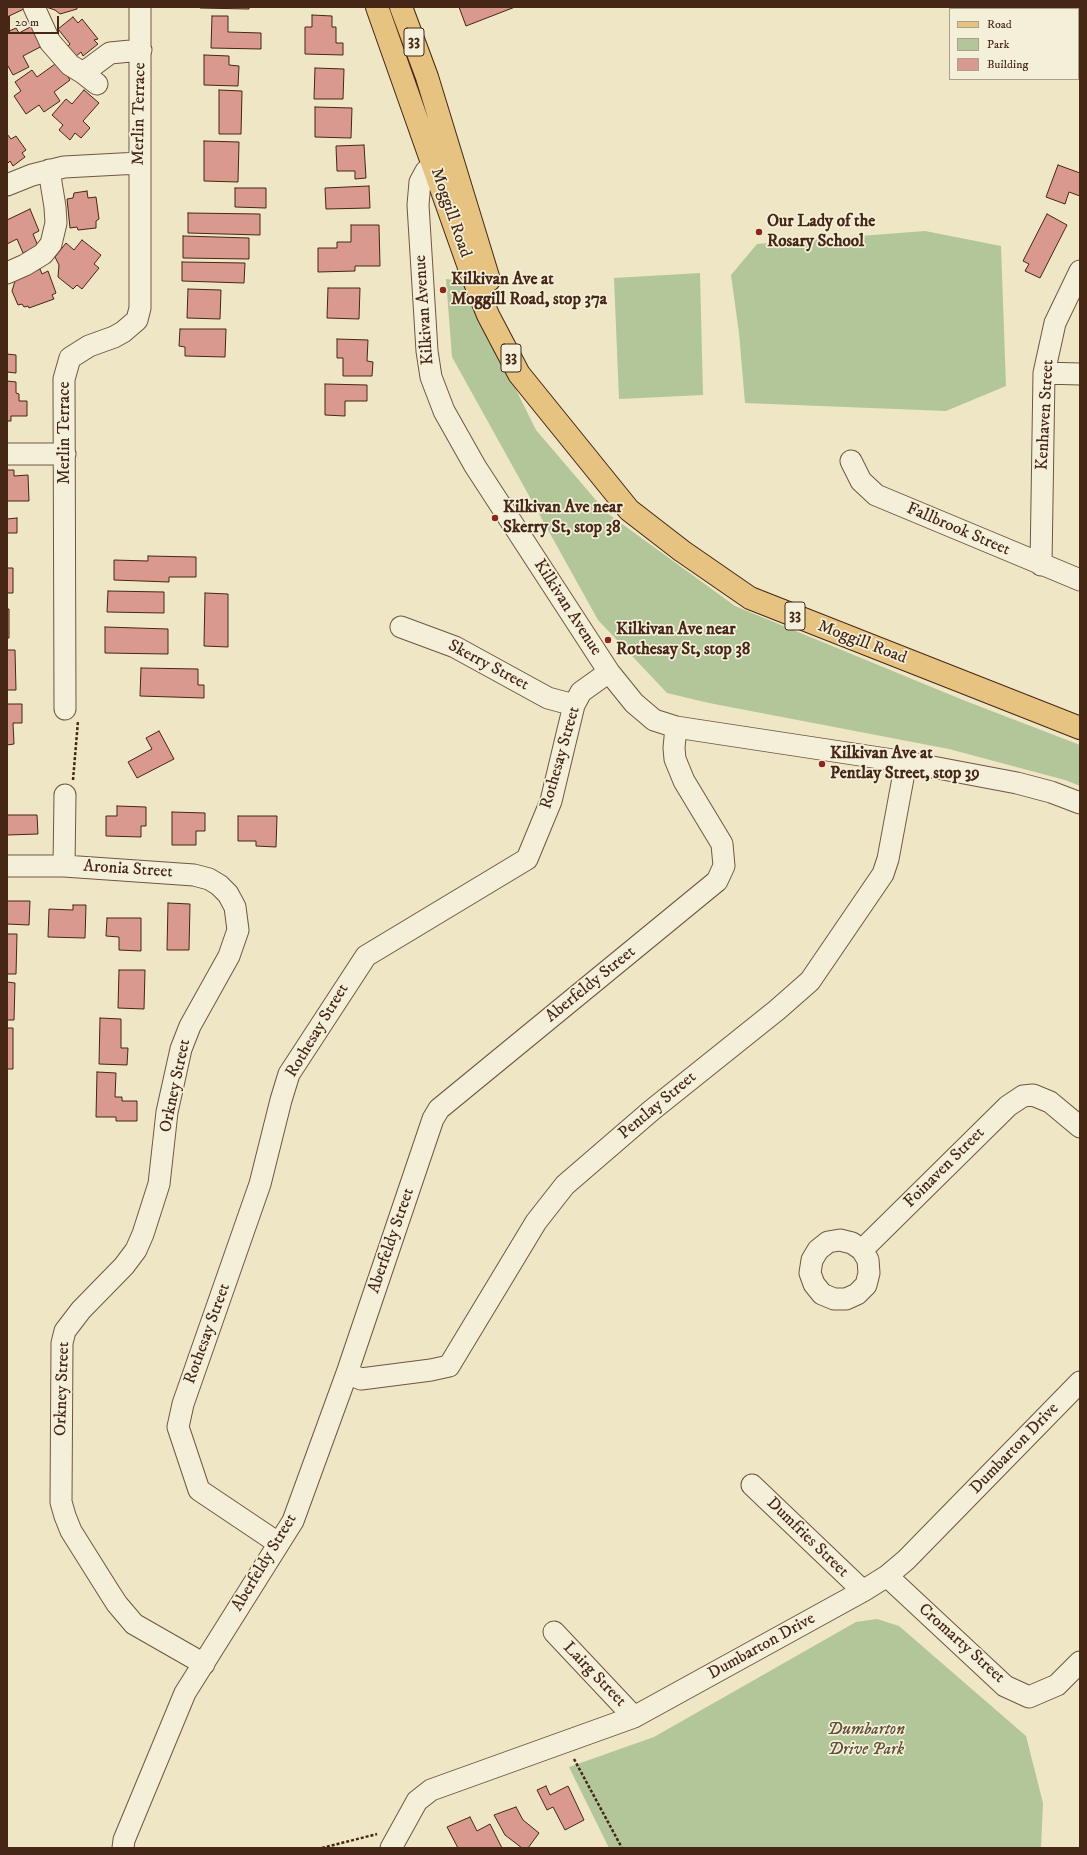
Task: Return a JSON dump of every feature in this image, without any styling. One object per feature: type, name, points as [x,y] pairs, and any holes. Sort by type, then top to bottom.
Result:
[{"type":"main road","name":"Moggill Road","points":[[377,7],[443,164],[487,274],[508,321],[562,426],[629,510],[682,551],[750,598],[1080,728]]},
{"type":"main road","name":"Moggill Road","points":[[401,7],[427,77],[443,164]]},
{"type":"street","points":[[34,7],[50,42],[70,65],[90,78],[110,53],[141,50]]},
{"type":"street","name":"Merlin Terrace","points":[[65,709],[64,379],[70,358],[89,346],[114,338],[123,332],[137,320],[140,308],[140,7]]},
{"type":"street","points":[[7,185],[32,174],[49,170],[71,167],[139,163]]},
{"type":"street","name":"Kilkivan Avenue","points":[[443,164],[426,171],[420,182],[418,206],[430,377],[444,411],[475,466],[609,672],[634,703],[654,720],[676,727],[906,762],[1017,783],[1051,792],[1080,803]]},
{"type":"street","points":[[7,273],[25,265],[43,254],[51,244],[56,223],[55,206],[49,170]]},
{"type":"street","name":"Kenhaven Street","points":[[1042,565],[1044,373],[1055,323],[1080,272]]},
{"type":"street","points":[[1044,373],[1080,374]]},
{"type":"street","points":[[7,454],[65,454]]},
{"type":"street","name":"Fallbrook Street","points":[[851,461],[861,481],[876,495],[1080,580]]},
{"type":"street","name":"Skerry Street","points":[[401,627],[455,647],[548,698],[574,706]]},
{"type":"street","name":"Rothesay Street","points":[[278,1543],[199,1490],[178,1427],[183,1404],[260,1184],[289,1074],[366,956],[527,859],[551,801],[574,706],[582,692],[609,672]]},
{"type":"street","name":"Aberfeldy Street","points":[[123,1848],[124,1840],[186,1693],[293,1521],[347,1373],[433,1119],[439,1109],[717,881],[724,866],[722,844],[684,781],[675,759],[674,748],[676,727]]},
{"type":"street","name":"Pentlay Street","points":[[347,1373],[362,1379],[431,1370],[449,1366],[536,1222],[565,1185],[652,1110],[777,1010],[810,981],[883,874],[888,859],[906,762]]},
{"type":"street","points":[[64,866],[65,795]]},
{"type":"street","name":"Aronia Street","points":[[7,866],[64,866],[194,875],[209,879],[219,885],[228,894],[236,906]]},
{"type":"street","name":"Orkney Street","points":[[204,1664],[134,1624],[117,1604],[71,1531],[64,1516],[61,1502],[62,1343],[65,1332],[81,1310],[124,1266],[136,1250],[143,1234],[159,1184],[167,1112],[181,1049],[190,1026],[229,956],[238,930],[236,906]]},
{"type":"street","name":"Foinaven Street","points":[[862,1250],[1008,1106],[1023,1096],[1033,1095],[1050,1102],[1080,1127]]},
{"type":"street","name":"Dumbarton Drive","points":[[394,1841],[417,1801],[431,1790],[634,1717],[863,1591],[887,1576],[906,1560],[1080,1382]]},
{"type":"street","name":"Dumfries Street","points":[[752,1485],[863,1591]]},
{"type":"street","name":"Cromarty Street","points":[[887,1576],[1005,1686],[1029,1697],[1057,1685],[1080,1662]]},
{"type":"street","name":"Lairg Street","points":[[554,1632],[634,1717]]},
{"type":"path","points":[[65,709],[78,722],[73,786],[65,795]]},
{"type":"path","points":[[567,1742],[571,1753],[622,1848]]},
{"type":"path","points":[[322,1848],[375,1834],[394,1841]]},
{"type":"green space","points":[[925,231],[1001,246],[1006,386],[946,411],[745,403],[739,333],[731,275],[757,244]]},
{"type":"green space","points":[[700,273],[703,395],[619,399],[614,278]]},
{"type":"green space","points":[[446,279],[462,281],[536,430],[607,513],[735,606],[963,700],[1080,745],[1080,786],[1065,780],[949,749],[709,703],[667,693],[598,620],[452,357]]},
{"type":"green space","name":"Dumbarton Drive Park","points":[[877,1619],[899,1626],[1026,1736],[1043,1803],[1041,1848],[609,1848],[569,1767],[654,1737],[856,1622]]},
{"type":"building","points":[[7,7],[26,7],[26,8],[7,17]]},
{"type":"building","points":[[46,7],[77,7],[77,9],[60,14],[55,10]]},
{"type":"building","points":[[249,7],[249,9],[200,8]]},
{"type":"building","points":[[459,7],[515,7],[466,26]]},
{"type":"building","points":[[312,15],[332,16],[332,27],[336,27],[336,43],[343,43],[343,55],[305,54],[305,27],[312,27]]},
{"type":"building","points":[[212,16],[228,16],[228,32],[261,33],[261,49],[211,48]]},
{"type":"building","points":[[73,17],[78,23],[82,19],[98,39],[94,40],[98,44],[83,56],[81,52],[75,57],[67,47],[70,44],[58,29]]},
{"type":"building","points":[[36,24],[46,44],[23,56],[29,67],[13,75],[8,66],[7,67],[7,32],[16,28],[19,33]]},
{"type":"building","points":[[204,55],[229,56],[229,65],[239,66],[238,86],[204,85]]},
{"type":"building","points":[[58,62],[70,80],[54,92],[60,101],[44,112],[39,105],[26,114],[14,96],[21,91],[15,82],[32,70],[37,77]]},
{"type":"building","points":[[315,68],[344,69],[343,99],[314,99]]},
{"type":"building","points":[[84,90],[99,103],[83,121],[90,128],[81,138],[75,133],[70,140],[59,130],[63,125],[52,115],[66,99],[72,104]]},
{"type":"building","points":[[219,90],[242,91],[241,134],[219,134]]},
{"type":"building","points":[[315,107],[352,108],[351,138],[315,137]]},
{"type":"building","points":[[7,134],[11,139],[16,136],[26,150],[22,153],[25,157],[13,166],[10,161],[7,164]]},
{"type":"building","points":[[204,141],[239,142],[238,182],[204,181]]},
{"type":"building","points":[[364,145],[366,178],[355,179],[355,171],[337,171],[336,146]]},
{"type":"building","points":[[1058,165],[1080,173],[1080,196],[1069,192],[1065,204],[1046,197]]},
{"type":"building","points":[[369,186],[370,208],[326,209],[325,188]]},
{"type":"building","points":[[235,188],[266,188],[266,208],[235,207]]},
{"type":"building","points":[[87,191],[88,198],[96,197],[99,219],[96,221],[96,228],[78,230],[77,227],[70,228],[67,199],[73,198],[74,193]]},
{"type":"building","points":[[30,209],[39,231],[33,234],[38,246],[23,253],[17,239],[7,244],[7,220]]},
{"type":"building","points":[[188,213],[260,214],[260,235],[188,233]]},
{"type":"building","points":[[1047,214],[1067,225],[1040,278],[1025,271],[1029,264],[1023,261]]},
{"type":"building","points":[[351,225],[379,225],[380,266],[355,266],[355,271],[318,272],[318,248],[337,248],[337,242],[351,242]]},
{"type":"building","points":[[183,236],[249,238],[249,259],[183,258]]},
{"type":"building","points":[[82,240],[101,255],[94,264],[99,268],[82,289],[77,285],[73,289],[58,277],[59,265],[55,257],[66,243],[74,250]]},
{"type":"building","points":[[182,262],[245,263],[244,283],[182,281]]},
{"type":"building","points":[[40,269],[42,274],[48,271],[56,293],[52,295],[54,299],[29,308],[28,306],[24,307],[22,304],[18,305],[12,291],[16,278]]},
{"type":"building","points":[[328,288],[360,288],[359,319],[327,318]]},
{"type":"building","points":[[188,289],[221,290],[220,319],[187,318]]},
{"type":"building","points":[[180,329],[226,329],[225,357],[185,356],[185,347],[179,346]]},
{"type":"building","points":[[337,339],[368,340],[367,361],[373,362],[372,376],[343,376],[343,358],[337,358]]},
{"type":"building","points":[[7,354],[16,355],[16,373],[7,372]]},
{"type":"building","points":[[7,381],[16,382],[16,393],[19,394],[19,401],[27,401],[27,416],[11,416],[11,421],[7,421]]},
{"type":"building","points":[[325,384],[367,385],[367,401],[345,401],[345,416],[325,415]]},
{"type":"building","points":[[7,470],[14,470],[14,476],[28,475],[29,501],[7,501]]},
{"type":"building","points":[[17,518],[17,533],[7,533],[7,519]]},
{"type":"building","points":[[148,556],[196,557],[196,577],[169,577],[169,582],[114,580],[114,560],[148,561]]},
{"type":"building","points":[[7,568],[13,568],[13,593],[7,593]]},
{"type":"building","points":[[108,591],[164,592],[164,613],[107,612]]},
{"type":"building","points":[[205,593],[228,594],[228,647],[204,646]]},
{"type":"building","points":[[7,609],[9,609],[9,638],[7,638]]},
{"type":"building","points":[[105,627],[168,629],[168,654],[105,653]]},
{"type":"building","points":[[7,650],[15,650],[16,690],[7,690]]},
{"type":"building","points":[[141,668],[198,669],[198,685],[204,685],[204,698],[140,696]]},
{"type":"building","points":[[7,704],[22,704],[22,723],[13,723],[14,744],[7,745]]},
{"type":"building","points":[[159,731],[174,759],[137,778],[128,762],[152,749],[146,738]]},
{"type":"building","points":[[117,806],[146,807],[146,826],[141,826],[141,837],[106,836],[106,816],[117,816]]},
{"type":"building","points":[[172,812],[205,813],[205,831],[196,831],[196,845],[172,845]]},
{"type":"building","points":[[7,815],[37,815],[38,834],[7,835]]},
{"type":"building","points":[[238,816],[277,816],[276,847],[256,846],[256,841],[238,841]]},
{"type":"building","points":[[7,901],[30,901],[29,925],[7,924]]},
{"type":"building","points":[[168,903],[190,904],[189,950],[167,950]]},
{"type":"building","points":[[73,905],[86,905],[85,938],[48,937],[49,909],[73,910]]},
{"type":"building","points":[[107,918],[141,918],[141,951],[119,950],[119,937],[106,936]]},
{"type":"building","points":[[7,934],[17,934],[16,974],[7,974]]},
{"type":"building","points":[[119,970],[145,970],[144,1009],[118,1008]]},
{"type":"building","points":[[7,982],[15,983],[14,1020],[7,1020]]},
{"type":"building","points":[[100,1018],[121,1019],[121,1048],[128,1048],[127,1065],[99,1064]]},
{"type":"building","points":[[7,1028],[13,1028],[13,1069],[7,1069]]},
{"type":"building","points":[[97,1072],[116,1073],[115,1097],[122,1097],[122,1101],[137,1101],[137,1121],[116,1121],[116,1117],[96,1117]]},
{"type":"building","points":[[546,1786],[550,1795],[568,1786],[584,1820],[565,1830],[553,1807],[547,1810],[537,1790]]},
{"type":"building","points":[[516,1807],[523,1820],[539,1833],[528,1848],[522,1848],[505,1835],[494,1815]]},
{"type":"building","points":[[470,1817],[477,1831],[490,1824],[502,1848],[458,1848],[447,1827]]},
{"type":"place","name":"Our Lady of the Rosary School","points":[[759,232]]},
{"type":"place","name":"Kilkivan Ave at Moggill Road, stop 37a","points":[[443,290]]},
{"type":"place","name":"Kilkivan Ave near Skerry St, stop 38","points":[[495,518]]},
{"type":"place","name":"Kilkivan Ave near Rothesay St, stop 38","points":[[608,640]]},
{"type":"place","name":"Kilkivan Ave at Pentlay Street, stop 39","points":[[822,764]]}]
